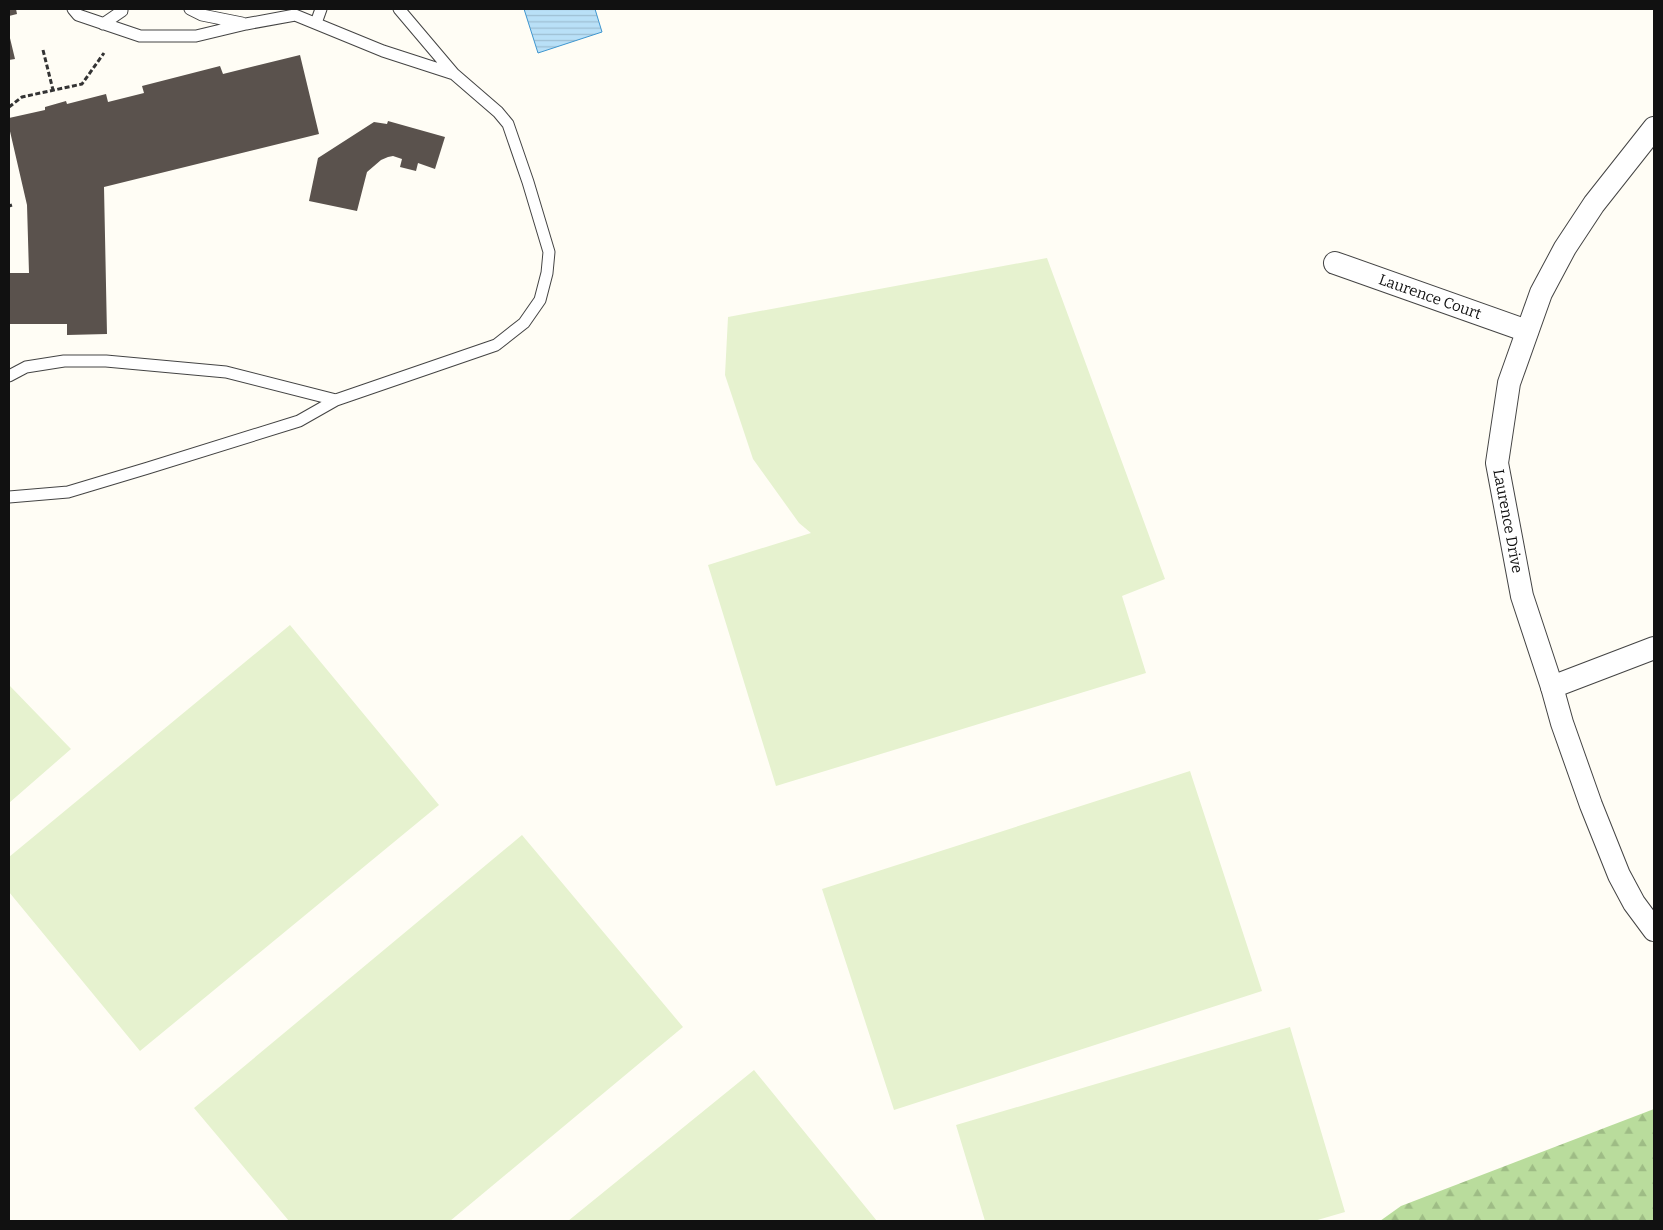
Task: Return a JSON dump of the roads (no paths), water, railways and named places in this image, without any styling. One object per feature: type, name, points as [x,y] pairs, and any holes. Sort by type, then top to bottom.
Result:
[{"type":"street","name":"Laurence Drive","points":[[1654,128],[1594,204],[1565,248],[1541,293],[1509,383],[1497,463],[1522,596],[1562,724],[1591,806],[1619,875],[1634,903],[1654,930]]},
{"type":"street","name":"Laurence Court","points":[[1335,263],[1527,331]]},
{"type":"street","points":[[1552,687],[1654,648]]},
{"type":"lane","points":[[73,9],[78,15],[140,36],[196,36],[295,15],[383,51],[454,74]]},
{"type":"lane","points":[[103,24],[122,12],[122,9]]},
{"type":"lane","points":[[190,9],[202,15],[246,24]]},
{"type":"lane","points":[[316,23],[321,9]]},
{"type":"lane","points":[[9,497],[68,492],[299,421],[336,400],[496,345],[524,323],[540,300],[547,274],[549,252],[508,124],[498,112],[454,74],[400,9]]},
{"type":"lane","points":[[9,376],[26,367],[64,361],[106,361],[226,372],[336,400]]},
{"type":"water","points":[[524,9],[595,9],[602,32],[538,53]]}]
